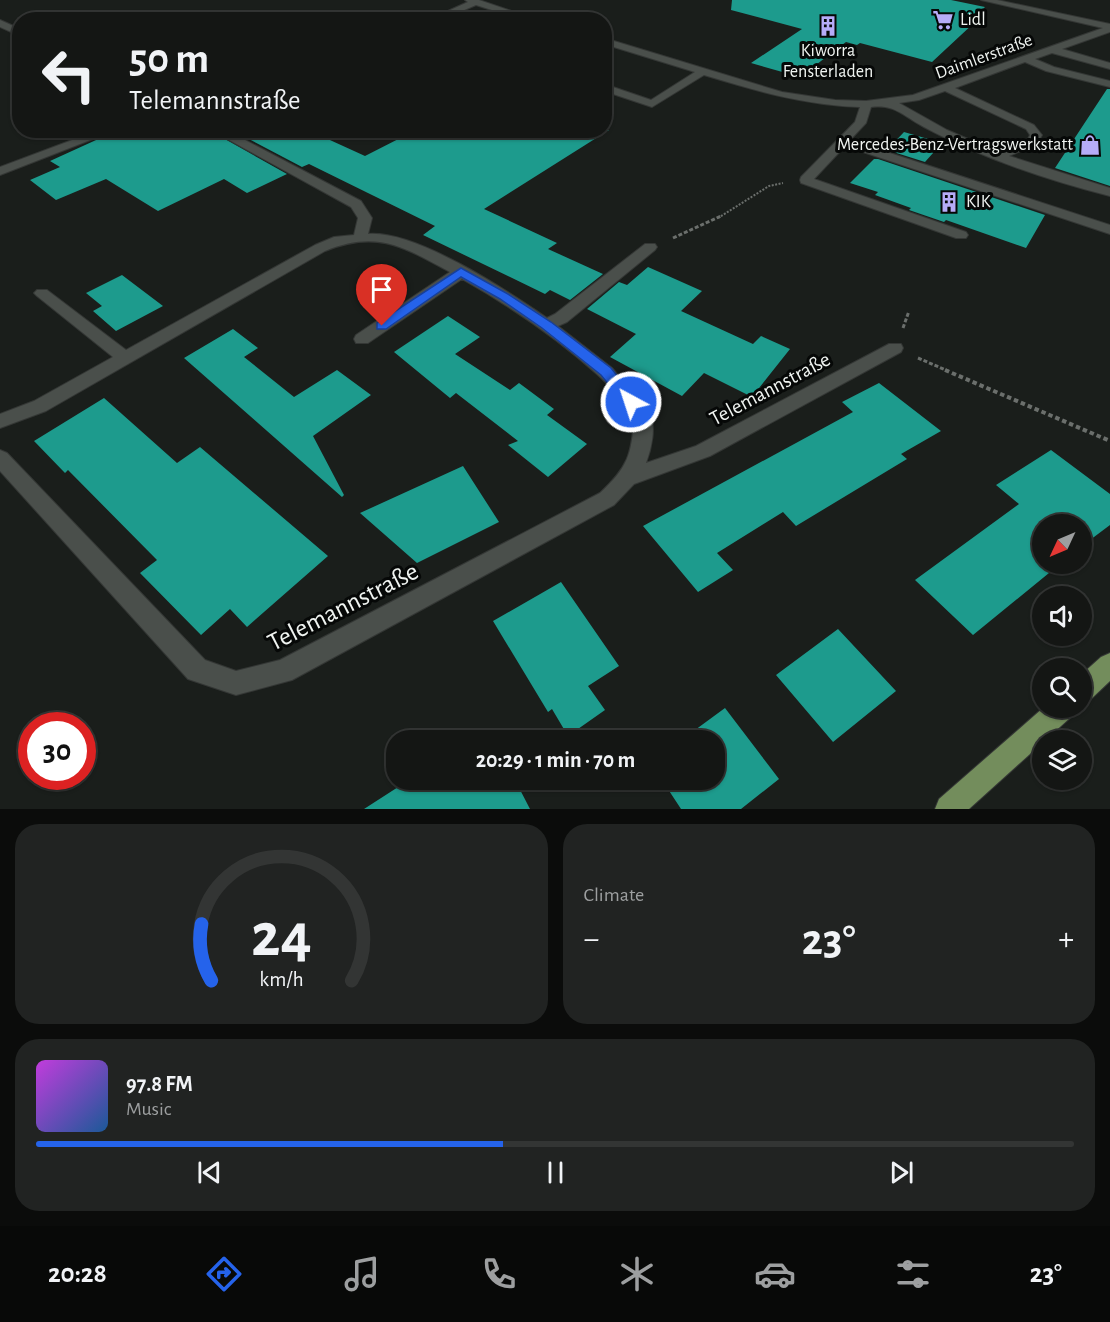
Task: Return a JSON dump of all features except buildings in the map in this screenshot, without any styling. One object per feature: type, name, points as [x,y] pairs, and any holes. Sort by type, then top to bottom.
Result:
[{"type":"main road","points":[[1092,681],[1110,665]]},
{"type":"main road","points":[[949,809],[1051,718]]},
{"type":"street","points":[[985,0],[1110,28]]},
{"type":"street","points":[[449,12],[473,1],[508,12]]},
{"type":"street","name":"Daimlerstraße","points":[[612,43],[781,95],[835,103],[866,104],[891,103],[947,88],[1110,28]]},
{"type":"street","points":[[1053,50],[1110,66]]},
{"type":"street","points":[[1026,59],[1050,69],[1110,84]]},
{"type":"street","points":[[612,90],[652,104],[703,71]]},
{"type":"street","points":[[947,88],[1030,127],[1036,135],[1034,141],[998,156]]},
{"type":"street","points":[[891,103],[915,119],[998,156],[1110,192]]},
{"type":"street","points":[[866,104],[860,123],[806,180],[961,235]]},
{"type":"street","points":[[0,171],[89,138]]},
{"type":"street","points":[[231,138],[356,204],[365,218],[360,238]]},
{"type":"street","points":[[842,141],[1110,230]]},
{"type":"street","name":"Telemannstraße","points":[[0,421],[40,406],[321,248],[339,240],[380,237],[404,242],[504,296],[546,325],[606,372],[644,417],[643,447],[631,477]]},
{"type":"street","points":[[546,325],[561,318],[650,247]]},
{"type":"street","points":[[362,339],[461,272]]},
{"type":"street","points":[[42,293],[126,358]]},
{"type":"street","name":"Telemannstraße","points":[[0,458],[197,670],[236,683],[283,671],[607,499],[631,477],[703,451],[895,348]]},
{"type":"path","points":[[650,247],[713,221],[769,186],[806,180]]},
{"type":"path","points":[[909,311],[895,348],[1110,441]]},
{"type":"place","name":"Lidl","points":[[943,20]]},
{"type":"place","name":"Kiworra Fensterladen","points":[[828,26]]},
{"type":"place","name":"Mercedes-Benz-Vertragswerkstatt","points":[[1090,145]]},
{"type":"place","name":"KIK","points":[[949,202]]},
{"type":"route","points":[[382,326],[461,272],[504,296],[546,325],[606,372],[631,402]]}]
